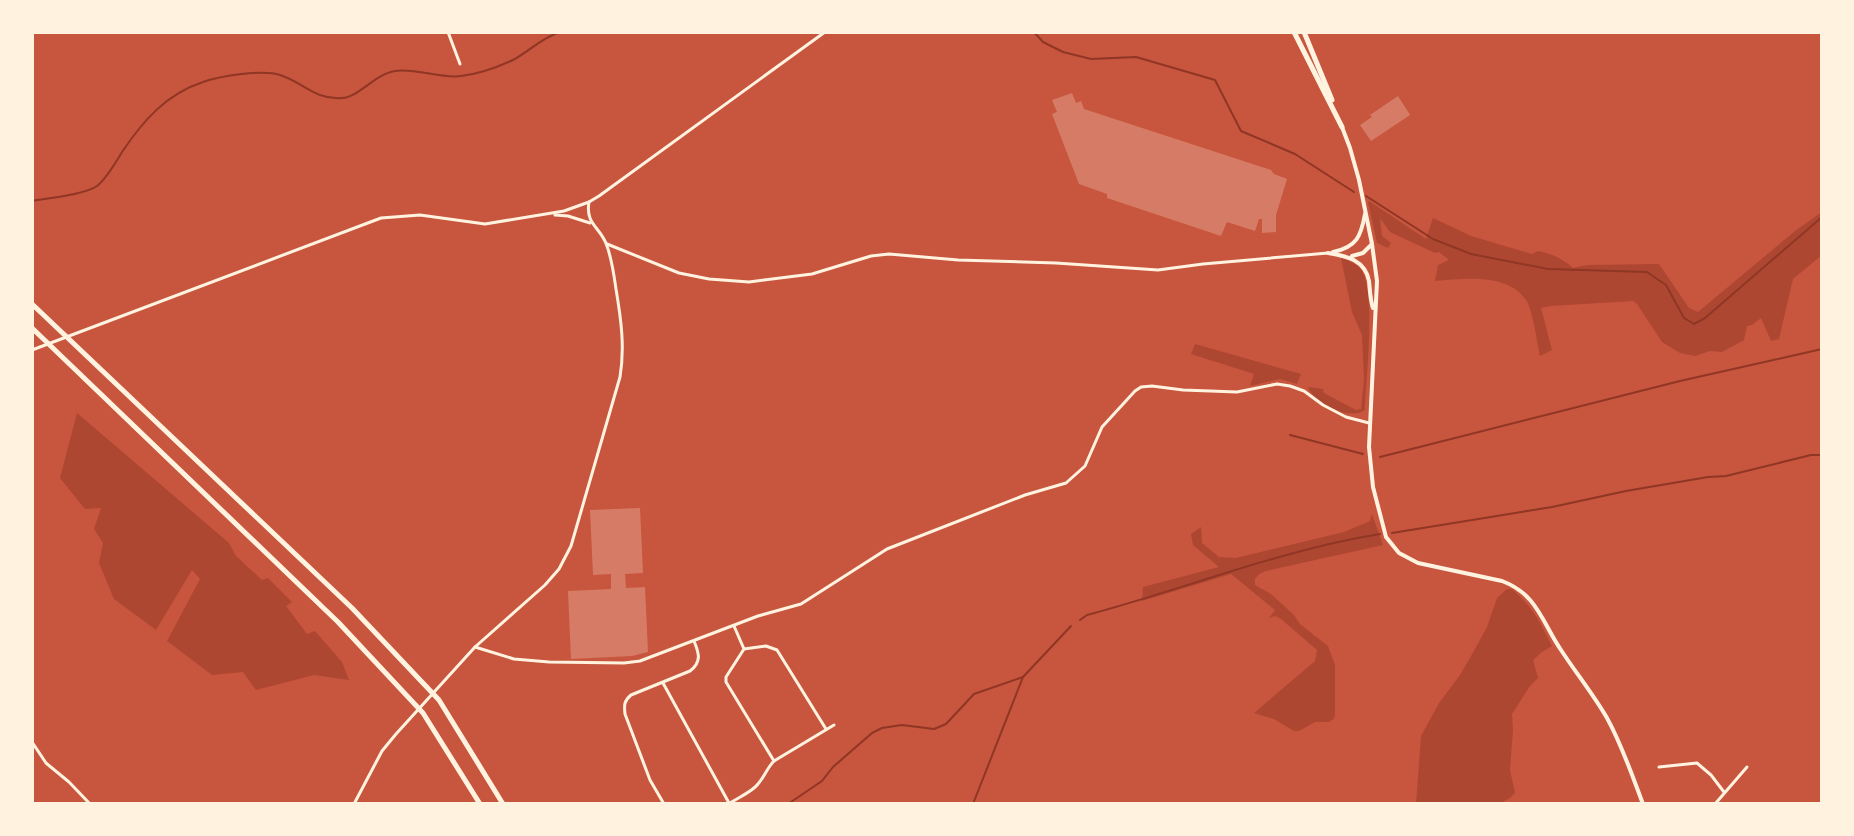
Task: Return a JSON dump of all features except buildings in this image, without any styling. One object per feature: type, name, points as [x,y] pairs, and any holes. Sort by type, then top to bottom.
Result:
[{"type":"highway","points":[[1294,32],[1342,127]]},
{"type":"highway","points":[[1304,32],[1342,127]]},
{"type":"highway","points":[[32,304],[352,608],[407,666],[439,700],[503,804]]},
{"type":"highway","points":[[32,328],[338,622],[423,713],[480,804]]},
{"type":"main road","points":[[1342,127],[1353,158],[1377,281],[1369,447],[1373,487],[1386,537],[1393,548],[1406,558],[1502,581],[1515,586],[1530,598],[1558,646],[1605,714],[1643,804]]},
{"type":"main road","points":[[1328,253],[1344,250],[1357,239],[1365,211]]},
{"type":"main road","points":[[1349,257],[1363,253],[1372,244]]},
{"type":"main road","points":[[1328,253],[1349,257],[1362,266],[1368,277],[1375,313]]},
{"type":"street","points":[[448,32],[460,64]]},
{"type":"street","points":[[32,350],[381,218],[420,215],[485,224],[551,215],[589,202],[825,32]]},
{"type":"street","points":[[354,804],[382,751],[396,734],[475,647],[545,585],[559,569],[571,546],[624,354],[607,244],[588,214],[589,202]]},
{"type":"street","points":[[551,215],[592,223]]},
{"type":"street","points":[[607,244],[679,273],[749,282],[812,274],[871,256],[889,254],[1158,270],[1328,253]]},
{"type":"street","points":[[475,647],[514,659],[549,662],[640,661],[758,616],[801,604],[887,549],[1025,495],[1066,483],[1085,466],[1102,427],[1141,387],[1237,392],[1277,384],[1290,386],[1304,391],[1346,417],[1369,423]]},
{"type":"street","points":[[734,626],[744,649]]},
{"type":"street","points":[[664,804],[650,780],[624,705],[631,695],[696,666],[699,659],[694,641]]},
{"type":"street","points":[[774,761],[726,682],[744,649],[766,646],[777,650],[826,729]]},
{"type":"street","points":[[663,683],[728,804],[755,788],[774,761],[834,725]]},
{"type":"street","points":[[32,742],[46,763],[90,804]]},
{"type":"street","points":[[1659,767],[1697,763],[1724,792]]},
{"type":"street","points":[[1715,804],[1747,767]]},
{"type":"shaded area","points":[[1369,201],[1426,239],[1433,218],[1471,236],[1532,254],[1538,251],[1552,255],[1573,268],[1659,264],[1689,308],[1698,312],[1822,212],[1822,255],[1793,279],[1779,339],[1771,341],[1761,318],[1747,326],[1744,340],[1722,352],[1710,351],[1695,356],[1680,353],[1662,342],[1633,301],[1551,306],[1541,308],[1552,350],[1540,356],[1531,311],[1518,291],[1484,279],[1435,281],[1438,265],[1449,260],[1439,252],[1435,253],[1390,232],[1380,218],[1382,236],[1391,243],[1388,248],[1377,243]]},
{"type":"shaded area","points":[[1341,258],[1362,271],[1369,299],[1365,410],[1358,413],[1341,412],[1324,405],[1308,387],[1323,389],[1324,393],[1356,410],[1361,409],[1364,380],[1362,335],[1352,312]]},
{"type":"shaded area","points":[[1195,344],[1301,374],[1297,384],[1280,379],[1250,386],[1254,374],[1191,354]]},
{"type":"shaded area","points":[[77,413],[229,543],[236,556],[262,580],[268,578],[292,602],[286,606],[307,634],[315,631],[342,662],[349,680],[314,675],[256,690],[243,672],[212,675],[167,641],[200,579],[192,570],[156,630],[114,599],[99,563],[103,543],[94,529],[101,508],[85,509],[60,478]]},
{"type":"shaded area","points":[[1372,514],[1383,545],[1266,571],[1255,579],[1255,585],[1271,594],[1300,624],[1328,646],[1335,665],[1335,715],[1329,722],[1315,722],[1294,731],[1274,719],[1254,713],[1315,661],[1317,650],[1281,619],[1275,616],[1269,618],[1275,610],[1231,574],[1142,601],[1143,587],[1219,567],[1193,545],[1191,534],[1201,527],[1202,543],[1219,557],[1236,558],[1344,532],[1370,521]]},
{"type":"shaded area","points":[[1507,589],[1512,589],[1531,609],[1552,646],[1533,660],[1538,678],[1512,714],[1510,770],[1515,793],[1499,804],[1416,804],[1421,736],[1475,649],[1497,598]]},
{"type":"waterway","points":[[32,201],[75,194],[97,186],[156,110],[178,94],[203,82],[242,74],[273,73],[324,96],[342,98],[395,71],[454,77],[488,70],[513,60],[560,32]]},
{"type":"waterway","points":[[1034,32],[1043,42],[1063,52],[1091,59],[1136,57],[1215,80],[1241,131],[1295,154],[1354,192]]},
{"type":"waterway","points":[[1366,196],[1433,239],[1471,254],[1548,269],[1647,272],[1666,285],[1684,318],[1694,324],[1705,318],[1822,217]]},
{"type":"waterway","points":[[1380,457],[1680,381],[1822,349]]},
{"type":"waterway","points":[[1290,435],[1363,454]]},
{"type":"waterway","points":[[1392,533],[1726,476],[1822,455]]},
{"type":"waterway","points":[[1080,620],[1087,615],[1269,560],[1380,534]]},
{"type":"waterway","points":[[973,804],[1023,677],[1071,626]]},
{"type":"waterway","points":[[788,804],[822,781],[833,767],[872,733],[902,725],[934,729],[946,724],[974,694],[1023,677]]}]
